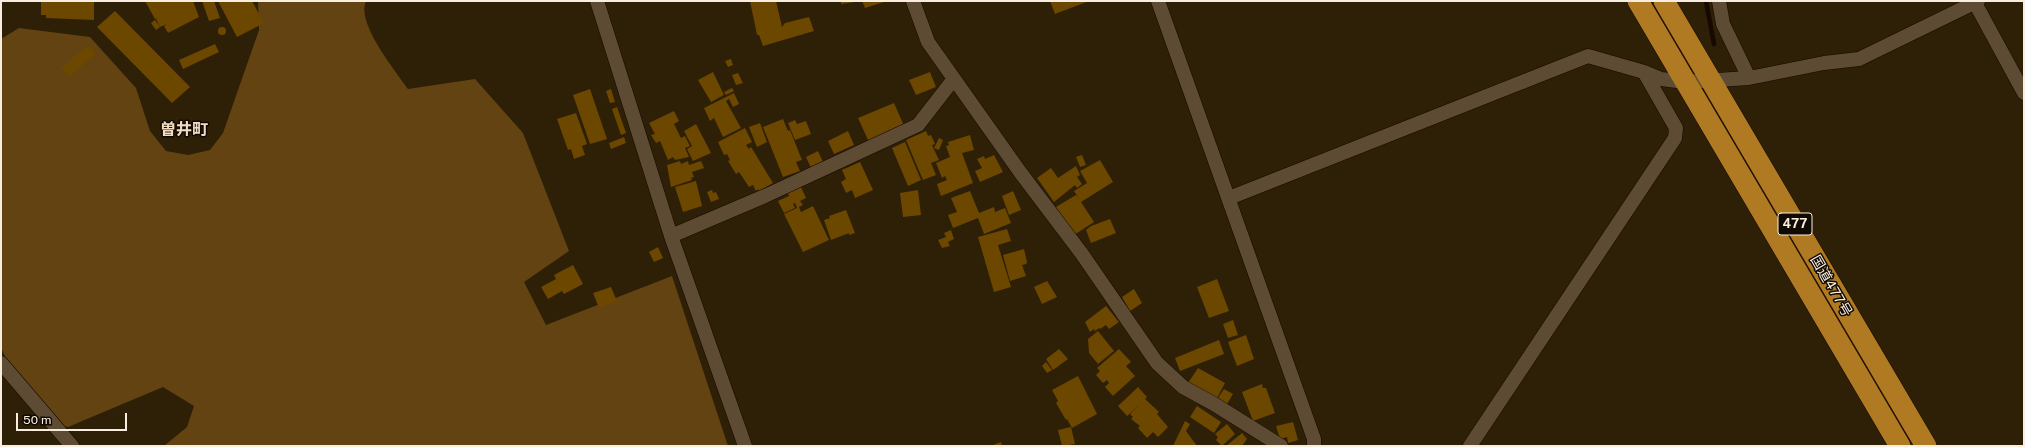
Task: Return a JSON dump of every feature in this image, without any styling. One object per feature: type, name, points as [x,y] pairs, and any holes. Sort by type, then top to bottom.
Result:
[{"type":"highway","name":"国道477号","points":[[1638,1],[1900,446]]},
{"type":"highway","name":"国道477号","points":[[1664,1],[1926,446]]},
{"type":"street","points":[[597,1],[671,236],[745,446]]},
{"type":"street","points":[[913,1],[928,42],[953,80],[1082,254],[1157,363],[1183,387],[1214,404],[1281,446]]},
{"type":"street","points":[[1158,1],[1314,439],[1314,446]]},
{"type":"street","points":[[1719,1],[1723,24],[1749,78]]},
{"type":"street","points":[[1229,198],[1588,56],[1644,72],[1661,79],[1685,82],[1749,78],[1824,63],[1859,59],[1976,2],[2024,94]]},
{"type":"street","points":[[1470,446],[1675,138],[1676,128],[1644,72]]},
{"type":"street","points":[[671,236],[765,196],[918,125],[953,80]]},
{"type":"street","points":[[1,363],[72,446]]},
{"type":"shaded area","points":[[258,1],[366,1],[364,10],[371,34],[386,59],[408,89],[475,79],[523,133],[569,251],[524,282],[546,325],[672,276],[728,446],[164,446],[187,427],[194,406],[163,387],[68,427],[46,422],[20,387],[1,348],[1,39],[19,28],[90,37],[136,88],[150,131],[166,151],[188,155],[210,150],[223,133],[259,30]]},
{"type":"building","points":[[41,1],[94,1],[94,20],[46,18],[46,15],[41,15]]},
{"type":"building","points":[[145,1],[193,1],[199,17],[168,33],[164,26],[167,24],[160,27],[156,19],[158,18],[155,19]]},
{"type":"building","points":[[202,1],[214,1],[220,18],[209,21]]},
{"type":"building","points":[[218,1],[252,1],[264,23],[237,37]]},
{"type":"building","points":[[750,1],[776,1],[782,27],[785,23],[809,17],[814,31],[763,46],[759,35],[757,35]]},
{"type":"building","points":[[841,1],[855,1],[855,2],[841,4]]},
{"type":"building","points":[[862,1],[887,1],[865,8]]},
{"type":"building","points":[[1050,1],[1089,1],[1055,14]]},
{"type":"building","points":[[115,11],[190,87],[172,103],[97,27]]},
{"type":"building","points":[[155,20],[160,27],[156,30],[151,23]]},
{"type":"building","points":[[222,27],[225,28],[225,34],[222,35],[219,34],[218,31],[219,28]]},
{"type":"building","points":[[215,44],[219,52],[183,69],[179,60]]},
{"type":"building","points":[[88,45],[96,54],[69,77],[61,68]]},
{"type":"building","points":[[731,59],[733,65],[728,67],[725,61]]},
{"type":"building","points":[[713,72],[724,95],[711,102],[698,80]]},
{"type":"building","points":[[930,72],[936,87],[916,95],[909,80]]},
{"type":"building","points":[[738,73],[743,83],[736,85],[732,75]]},
{"type":"building","points":[[732,88],[734,91],[726,95],[724,92]]},
{"type":"building","points":[[590,89],[607,139],[590,144],[573,95]]},
{"type":"building","points":[[611,89],[615,102],[610,103],[606,91]]},
{"type":"building","points":[[734,93],[739,104],[733,107],[729,99],[726,101],[741,128],[723,137],[714,118],[710,121],[704,108]]},
{"type":"building","points":[[894,103],[904,126],[869,142],[858,118]]},
{"type":"building","points":[[617,107],[626,133],[621,135],[612,109]]},
{"type":"building","points":[[674,111],[679,121],[674,124],[681,138],[685,136],[690,146],[685,148],[689,157],[675,160],[673,157],[668,160],[660,141],[656,143],[651,135],[655,134],[649,123]]},
{"type":"building","points":[[576,113],[587,144],[582,146],[585,155],[574,159],[571,149],[568,150],[557,119]]},
{"type":"building","points":[[783,119],[788,131],[790,130],[802,160],[796,162],[800,171],[783,177],[763,127]]},
{"type":"building","points":[[795,120],[797,124],[806,121],[811,134],[795,140],[788,123]]},
{"type":"building","points":[[760,123],[767,142],[757,147],[749,127]]},
{"type":"building","points":[[696,124],[711,153],[693,161],[687,149],[692,146],[684,131]]},
{"type":"building","points":[[745,128],[752,142],[746,145],[749,149],[751,147],[773,183],[759,191],[758,189],[756,191],[753,185],[749,187],[739,172],[736,174],[728,161],[730,160],[727,154],[724,155],[718,142]]},
{"type":"building","points":[[848,131],[854,145],[834,154],[828,141]]},
{"type":"building","points":[[926,131],[928,136],[931,135],[935,144],[932,145],[939,160],[931,163],[936,175],[923,180],[906,140]]},
{"type":"building","points":[[970,135],[974,150],[962,153],[973,183],[941,196],[937,184],[947,180],[945,176],[942,178],[936,163],[950,157],[946,146],[949,145],[948,142]]},
{"type":"building","points":[[624,137],[626,143],[611,149],[609,143]]},
{"type":"building","points":[[939,138],[943,140],[939,150],[934,148]]},
{"type":"building","points":[[905,142],[921,180],[908,186],[892,148]]},
{"type":"building","points":[[818,151],[823,162],[811,168],[806,157]]},
{"type":"building","points":[[994,155],[1003,172],[980,182],[975,171],[982,168],[977,159],[984,156],[985,159]]},
{"type":"building","points":[[1082,155],[1086,165],[1080,167],[1076,157]]},
{"type":"building","points":[[1100,160],[1113,182],[1081,202],[1094,222],[1074,235],[1056,207],[1076,195],[1080,200],[1074,191],[1087,183],[1080,171]]},
{"type":"building","points":[[680,161],[681,164],[688,161],[689,165],[701,161],[704,168],[692,172],[694,177],[691,178],[692,180],[671,187],[667,165]]},
{"type":"building","points":[[860,162],[873,190],[855,198],[852,190],[846,193],[841,182],[846,179],[842,170]]},
{"type":"building","points":[[1076,166],[1080,175],[1077,177],[1082,184],[1077,188],[1075,185],[1054,202],[1037,178],[1051,168],[1058,178]]},
{"type":"building","points":[[696,181],[702,206],[683,212],[675,187]]},
{"type":"building","points":[[801,187],[806,198],[800,201],[803,205],[799,207],[801,212],[813,206],[829,240],[803,252],[784,214],[797,208],[795,203],[793,204],[795,208],[784,213],[778,201],[789,196],[788,193]]},
{"type":"building","points":[[712,190],[713,193],[716,192],[719,199],[711,202],[707,192]]},
{"type":"building","points":[[918,190],[921,215],[903,217],[900,193]]},
{"type":"building","points":[[970,191],[979,213],[994,207],[995,212],[1005,208],[1011,223],[984,234],[978,218],[953,228],[948,215],[957,212],[951,198]]},
{"type":"building","points":[[1013,191],[1021,210],[1009,215],[1002,196]]},
{"type":"building","points":[[846,210],[855,233],[849,235],[849,233],[831,240],[824,220],[830,218],[829,216]]},
{"type":"building","points":[[1110,219],[1116,233],[1091,243],[1086,230],[1091,226]]},
{"type":"building","points":[[1007,229],[1011,241],[998,245],[1011,287],[994,292],[978,237]]},
{"type":"building","points":[[951,230],[954,239],[948,242],[950,246],[942,248],[938,240],[946,237],[944,233]]},
{"type":"building","points":[[658,247],[663,258],[654,262],[649,252]]},
{"type":"building","points":[[1024,249],[1027,262],[1026,264],[1022,265],[1026,276],[1010,281],[1003,255]]},
{"type":"building","points":[[573,265],[583,284],[564,294],[562,291],[548,299],[541,287],[556,279],[554,275]]},
{"type":"building","points":[[1217,279],[1229,311],[1209,318],[1197,287]]},
{"type":"building","points":[[1047,281],[1057,297],[1042,304],[1034,287]]},
{"type":"building","points":[[611,287],[617,301],[599,308],[593,293]]},
{"type":"building","points":[[1134,289],[1142,303],[1130,311],[1122,297]]},
{"type":"building","points":[[1106,306],[1119,322],[1109,329],[1106,325],[1100,329],[1099,328],[1095,331],[1094,329],[1090,332],[1085,322]]},
{"type":"building","points":[[1233,320],[1238,335],[1228,338],[1223,324]]},
{"type":"building","points":[[1098,331],[1114,351],[1098,364],[1089,353],[1088,339]]},
{"type":"building","points":[[1246,335],[1254,359],[1237,366],[1228,342]]},
{"type":"building","points":[[1219,340],[1224,354],[1180,371],[1175,358]]},
{"type":"building","points":[[1059,349],[1068,359],[1053,370],[1046,359]]},
{"type":"building","points":[[1119,349],[1131,362],[1126,366],[1135,376],[1113,396],[1105,387],[1109,383],[1107,380],[1103,383],[1096,375],[1100,371],[1097,368]]},
{"type":"building","points":[[1046,362],[1052,370],[1047,373],[1042,366]]},
{"type":"building","points":[[1198,368],[1225,383],[1216,400],[1188,383]]},
{"type":"building","points":[[1078,376],[1097,414],[1072,428],[1056,403],[1058,401],[1052,390]]},
{"type":"building","points":[[1262,384],[1263,388],[1266,388],[1275,413],[1253,421],[1242,392]]},
{"type":"building","points":[[1138,387],[1147,397],[1145,399],[1159,412],[1157,414],[1168,427],[1158,437],[1153,432],[1147,438],[1138,428],[1140,426],[1131,419],[1133,417],[1130,414],[1139,405],[1127,416],[1118,406]]},
{"type":"building","points":[[1224,389],[1233,394],[1227,404],[1218,398]]},
{"type":"building","points":[[1197,406],[1221,422],[1214,433],[1190,417]]},
{"type":"building","points":[[1185,421],[1190,424],[1186,431],[1197,446],[1173,446]]},
{"type":"building","points":[[1293,422],[1298,440],[1288,443],[1287,437],[1280,439],[1276,426]]},
{"type":"building","points":[[1227,424],[1235,434],[1222,446],[1216,440],[1218,437],[1215,434]]},
{"type":"building","points":[[1071,427],[1075,444],[1062,446],[1058,430]]},
{"type":"building","points":[[1242,433],[1247,439],[1242,446],[1226,446]]},
{"type":"building","points":[[1001,442],[1002,446],[993,446],[993,445]]},
{"type":"waterway","points":[[1706,1],[1714,44]]},
{"type":"district","name":"曽井町","points":[[184,130]]}]
